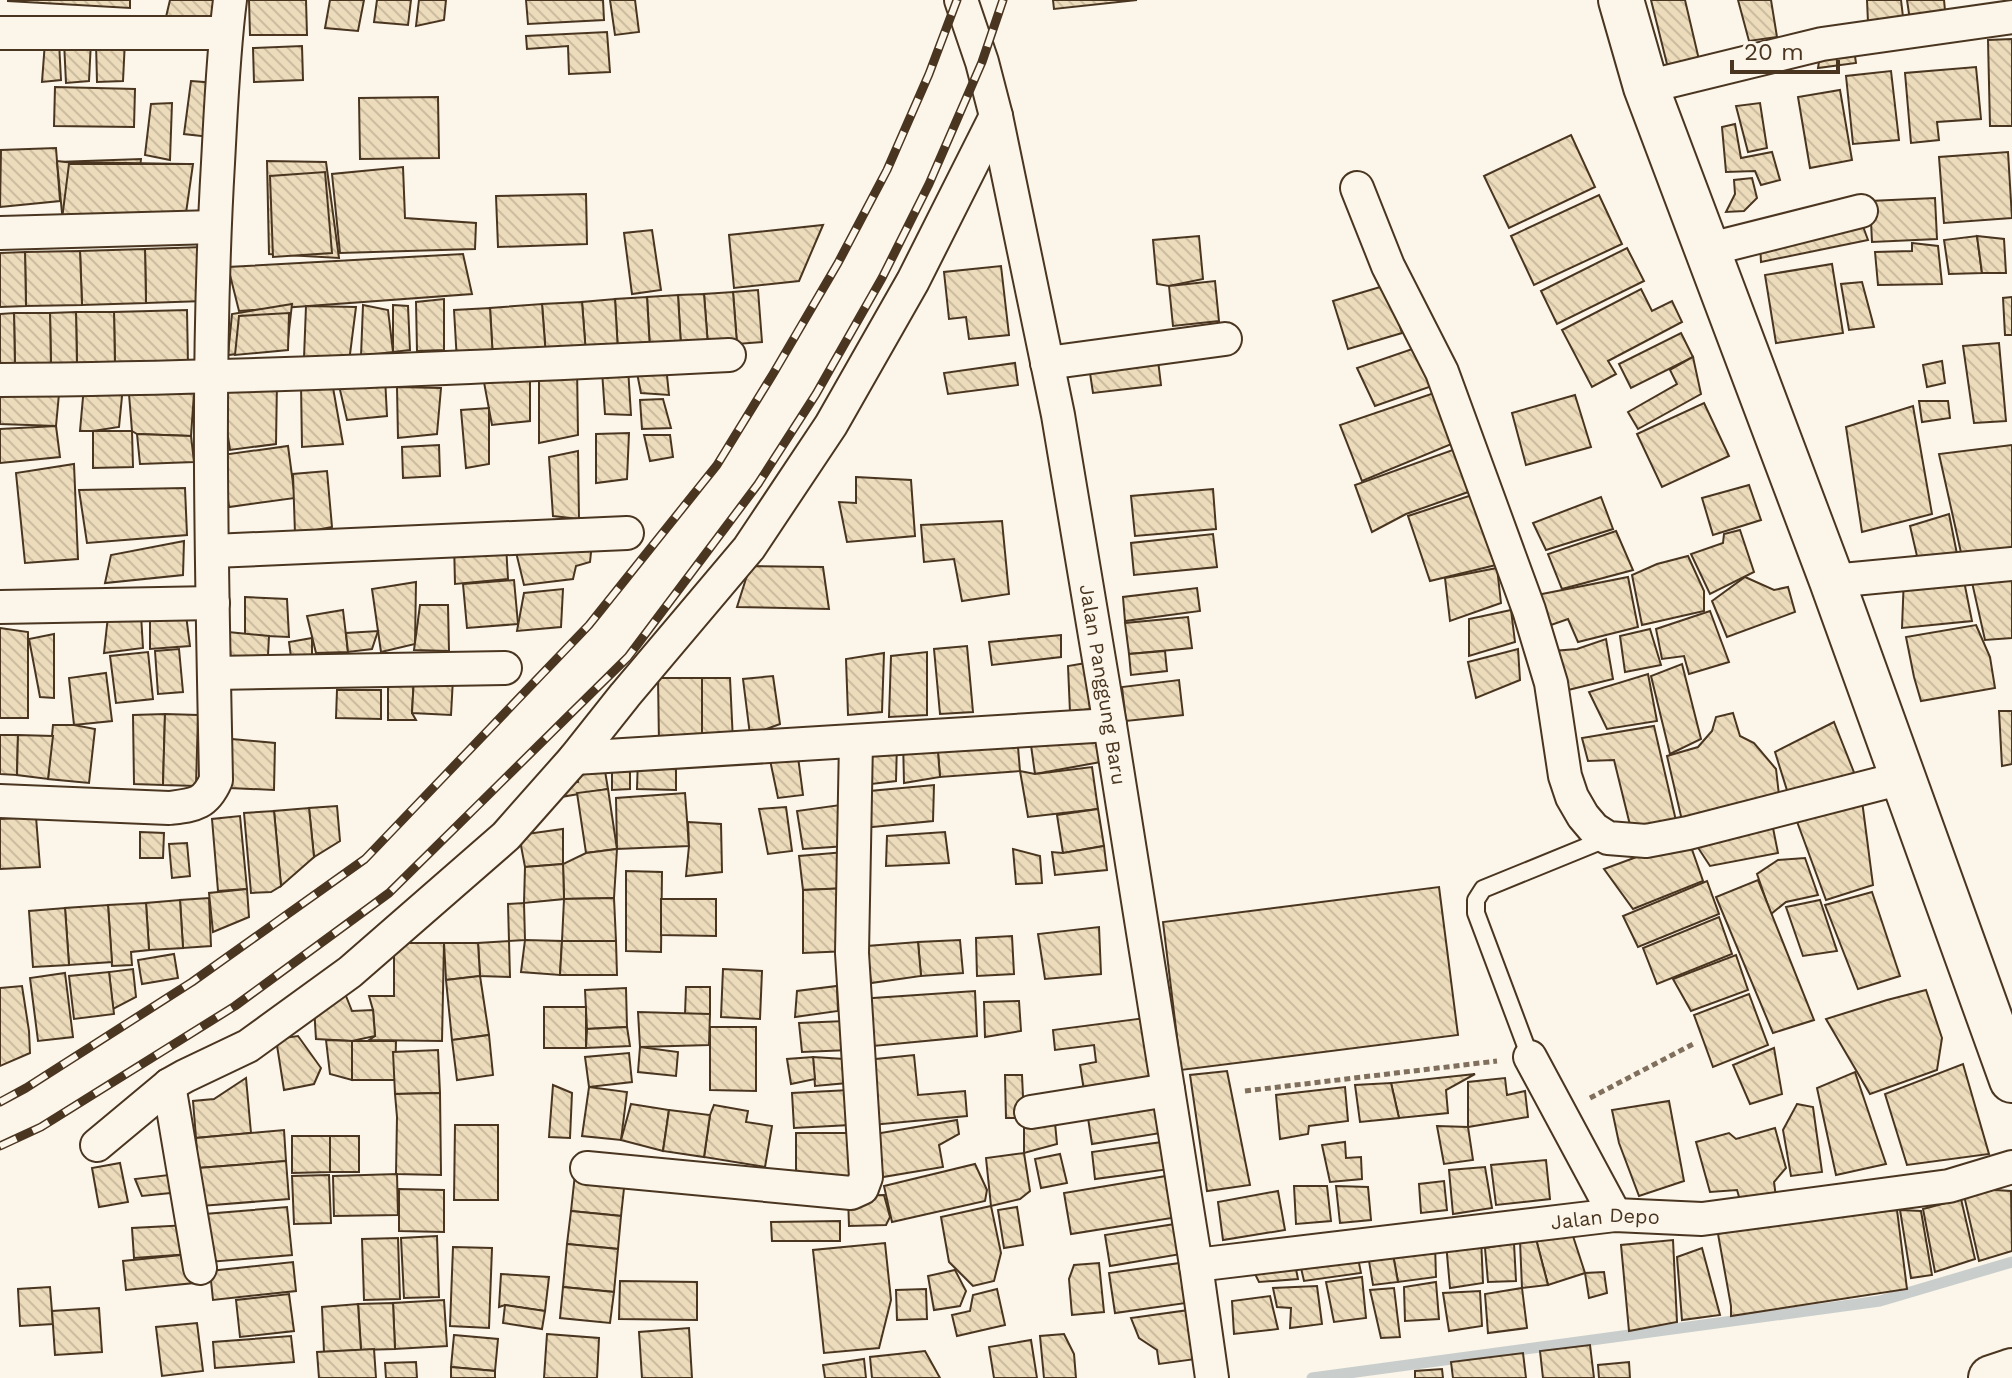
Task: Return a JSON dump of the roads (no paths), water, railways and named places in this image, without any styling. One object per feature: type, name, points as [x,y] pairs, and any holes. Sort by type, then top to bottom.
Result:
[{"type":"street","points":[[0,801],[169,808],[190,805],[209,796],[216,780],[211,377],[214,227],[230,0]]},
{"type":"street","name":"Jalan Panggung Baru","points":[[961,0],[996,116],[1058,415],[1212,1378]]},
{"type":"street","points":[[1621,0],[1646,87],[1832,581],[2012,1080]]},
{"type":"street","points":[[1646,87],[1822,44],[2012,17]]},
{"type":"street","points":[[0,33],[226,33]]},
{"type":"street","points":[[97,1145],[169,1085],[248,1046],[350,972],[506,836],[575,758],[749,548],[831,425],[913,281],[996,116]]},
{"type":"street","points":[[1357,188],[1388,266],[1442,372],[1529,610],[1551,683],[1565,776],[1572,797],[1594,829],[1608,838],[1646,841],[1677,836],[1902,778]]},
{"type":"street","points":[[1706,250],[1861,211]]},
{"type":"street","points":[[0,233],[214,227]]},
{"type":"street","points":[[1047,363],[1225,339]]},
{"type":"street","points":[[0,380],[211,377],[729,355]]},
{"type":"street","points":[[213,551],[627,533]]},
{"type":"street","points":[[1832,581],[2012,564]]},
{"type":"street","points":[[0,607],[213,603]]},
{"type":"street","points":[[214,673],[505,668]]},
{"type":"street","points":[[575,758],[1110,725]]},
{"type":"street","points":[[587,1168],[851,1193],[862,1188],[866,1177],[852,953],[856,741]]},
{"type":"street","points":[[1530,1057],[1615,1215]]},
{"type":"street","points":[[169,1085],[200,1268]]},
{"type":"street","points":[[1031,1112],[1168,1090]]},
{"type":"street","name":"Jalan Depo","points":[[1196,1265],[1615,1215],[1702,1219],[1949,1186],[2012,1167]]},
{"type":"street","points":[[1991,1378],[2012,1371]]},
{"type":"lane","points":[[1530,1057],[1476,913],[1476,900],[1483,889],[1608,838]]},
{"type":"waterway","points":[[1312,1378],[1880,1301],[2012,1262]]},
{"type":"railway","points":[[0,1102],[192,982],[365,859],[589,625],[717,465],[773,374],[838,263],[887,170],[957,0]]},
{"type":"railway","points":[[0,1146],[41,1127],[235,1006],[389,893],[628,657],[758,484],[816,394],[882,278],[929,184],[982,62],[1003,0]]}]
